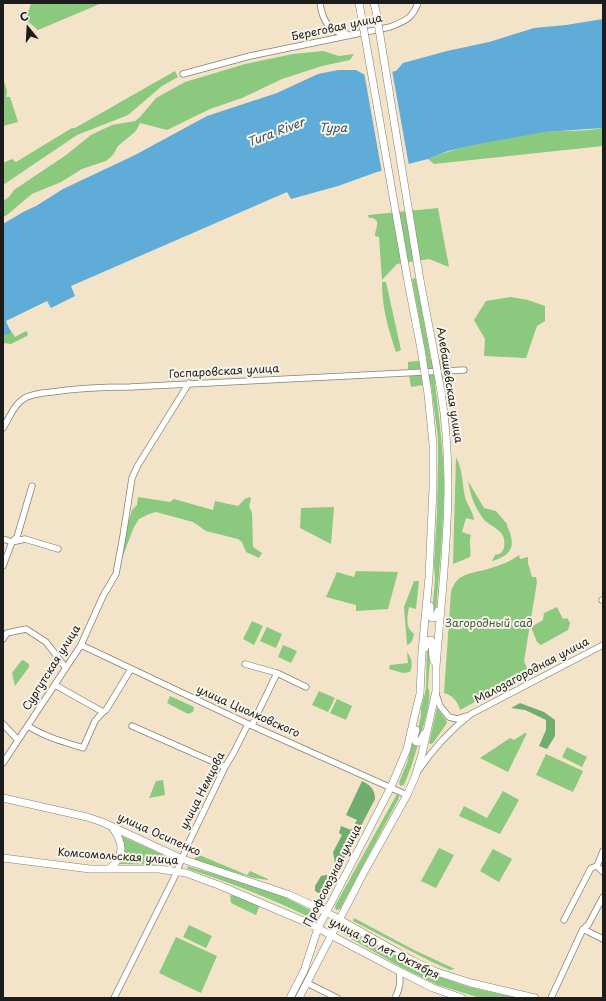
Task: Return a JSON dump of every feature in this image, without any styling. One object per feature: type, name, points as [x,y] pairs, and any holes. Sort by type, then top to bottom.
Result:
[{"type":"main road","name":"Алебашевская улица","points":[[374,3],[420,280],[441,392],[448,441],[449,489],[436,667],[436,691],[429,726],[421,744],[415,777],[407,795]]},
{"type":"main road","name":"Алебашевская улица","points":[[360,6],[421,349],[431,420],[433,468],[428,586],[420,694],[407,749],[392,787]]},
{"type":"main road","points":[[428,586],[431,598],[430,614],[432,618],[436,617],[441,600]]},
{"type":"main road","points":[[422,651],[425,648],[426,641],[430,640],[432,644],[432,658],[436,667]]},
{"type":"main road","points":[[416,710],[418,717],[414,738],[421,744]]},
{"type":"main road","name":"Профсоюзная улица","points":[[290,998],[304,971],[318,928],[392,787]]},
{"type":"main road","points":[[299,998],[339,920],[407,795]]},
{"type":"main road","name":"улица Осипенко","points":[[3,798],[87,817],[182,859],[290,895],[326,912]]},
{"type":"main road","points":[[109,869],[119,860],[121,849],[118,837],[112,827]]},
{"type":"main road","name":"Комсомольская улица","points":[[3,858],[90,869],[153,869],[177,871],[220,886],[318,928]]},
{"type":"main road","name":"улица 50 лет Октября","points":[[326,912],[413,961],[434,971],[471,983],[535,998]]},
{"type":"main road","name":"улица 50 лет Октября","points":[[318,928],[433,988],[462,998]]},
{"type":"street","points":[[320,3],[324,19],[334,31],[341,34],[353,34]]},
{"type":"street","name":"Береговая улица","points":[[183,74],[250,56],[376,30],[404,21],[412,16],[418,3]]},
{"type":"street","name":"Госпаровская улица","points":[[3,428],[18,404],[25,398],[33,395],[96,387],[130,387],[464,370]]},
{"type":"street","name":"Сургутская улица","points":[[3,763],[81,645],[103,596],[116,574],[132,478],[138,465],[189,384]]},
{"type":"street","points":[[3,566],[12,542],[17,537],[32,486]]},
{"type":"street","points":[[3,539],[12,542],[25,539],[58,549]]},
{"type":"street","points":[[3,639],[7,633],[26,629],[46,642],[66,668]]},
{"type":"street","name":"улица Циолковского","points":[[81,645],[250,725],[407,795]]},
{"type":"street","name":"Малозагородная улица","points":[[436,691],[440,706],[449,717],[457,718],[470,714],[603,645]]},
{"type":"street","points":[[245,664],[277,673],[306,687]]},
{"type":"street","points":[[28,726],[40,734],[83,748],[95,721],[106,710],[131,669]]},
{"type":"street","name":"улица Немцова","points":[[114,998],[177,871],[225,767],[250,725],[277,673]]},
{"type":"street","points":[[55,685],[103,712]]},
{"type":"street","name":"Малозагородная улица","points":[[415,777],[434,748],[451,730],[470,714]]},
{"type":"street","points":[[3,724],[18,740]]},
{"type":"street","points":[[132,726],[225,767]]},
{"type":"street","points":[[421,744],[434,748]]},
{"type":"street","points":[[564,920],[591,868],[596,866],[603,851]]},
{"type":"street","points":[[596,866],[603,872]]},
{"type":"street","points":[[551,998],[583,929],[588,925],[603,897]]},
{"type":"street","points":[[583,929],[603,939]]},
{"type":"street","points":[[395,998],[401,982],[399,971]]},
{"type":"street","points":[[307,983],[337,998]]},
{"type":"green space","points":[[31,3],[102,3],[38,30],[26,20]]},
{"type":"green space","points":[[323,51],[339,56],[354,54],[350,60],[322,66],[282,79],[242,98],[210,109],[167,130],[140,123],[136,131],[118,146],[113,155],[106,161],[82,169],[61,182],[32,194],[3,217],[3,201],[9,197],[14,190],[66,155],[91,135],[112,125],[135,121],[156,98],[185,82],[245,64],[293,54]]},
{"type":"green space","points":[[175,71],[178,77],[162,86],[128,115],[77,135],[3,185],[3,163],[12,159],[16,162],[72,128],[75,128]]},
{"type":"green space","points":[[3,78],[7,91],[6,97],[10,97],[18,122],[3,126]]},
{"type":"green space","points":[[603,128],[603,146],[434,164],[428,159],[471,145],[515,136],[545,132]]},
{"type":"green space","points":[[438,208],[449,267],[429,259],[397,264],[382,280],[379,237],[375,236],[377,221],[373,218],[369,218],[368,215]]},
{"type":"green space","points":[[414,278],[416,279],[431,360],[450,358],[451,368],[432,369],[451,373],[452,381],[435,384],[442,444],[444,481],[436,614],[432,614],[435,579],[434,563],[437,513],[438,438],[431,384],[411,387],[409,375],[429,374],[428,369],[408,369],[408,362],[427,360],[412,280]]},
{"type":"green space","points":[[382,282],[386,282],[401,350],[396,352],[386,318]]},
{"type":"green space","points":[[511,297],[528,300],[545,306],[545,321],[537,326],[526,358],[484,356],[485,339],[474,320],[486,301]]},
{"type":"green space","points":[[9,328],[15,337],[26,331],[28,333],[27,336],[11,344],[3,343],[3,330]]},
{"type":"green space","points":[[456,457],[461,472],[465,497],[474,520],[466,518],[462,532],[471,535],[470,557],[453,564]]},
{"type":"green space","points":[[468,481],[484,508],[496,511],[507,524],[510,532],[512,539],[511,549],[502,557],[492,561],[495,555],[501,553],[504,548],[503,536],[501,532],[485,521],[476,508]]},
{"type":"green space","points":[[138,497],[170,502],[174,499],[213,510],[215,501],[238,506],[245,499],[250,497],[251,499],[249,506],[252,513],[253,547],[262,553],[259,558],[246,552],[242,542],[238,539],[206,531],[193,522],[156,512],[139,519],[134,527],[122,558],[125,534],[132,510],[137,505]]},
{"type":"green space","points":[[334,507],[331,544],[300,528],[301,508]]},
{"type":"green space","name":"Загородный сад","points":[[519,555],[520,559],[528,557],[532,577],[536,577],[537,582],[524,661],[529,673],[460,710],[455,699],[444,693],[451,592],[457,580],[467,574],[502,564]]},
{"type":"green space","points":[[356,571],[398,572],[388,609],[356,611],[356,605],[326,597],[337,572],[354,577]]},
{"type":"green space","points":[[414,581],[419,581],[416,609],[409,607],[407,619],[409,628],[414,634],[412,641],[407,645],[404,607]]},
{"type":"green space","points":[[557,607],[563,619],[567,618],[570,623],[568,630],[541,645],[537,642],[531,627],[543,620],[544,613]]},
{"type":"green space","points":[[252,621],[263,626],[254,645],[243,639]]},
{"type":"green space","points":[[267,627],[282,634],[276,648],[260,641]]},
{"type":"green space","points":[[427,644],[431,644],[428,687],[429,698],[420,739],[416,738],[426,689]]},
{"type":"green space","points":[[283,645],[297,651],[291,663],[278,657]]},
{"type":"green space","points":[[407,652],[412,662],[410,672],[403,673],[389,669],[390,665],[408,663]]},
{"type":"green space","points":[[23,660],[29,664],[29,667],[15,686],[12,673]]},
{"type":"green space","points":[[319,691],[335,698],[328,712],[312,705]]},
{"type":"green space","points":[[170,696],[194,707],[193,712],[188,714],[167,703]]},
{"type":"green space","points":[[337,699],[352,706],[346,720],[330,713]]},
{"type":"green space","points":[[520,703],[544,712],[555,720],[555,736],[547,749],[539,746],[546,730],[546,720],[525,710],[511,708]]},
{"type":"green space","points":[[437,708],[447,723],[431,744],[429,743]]},
{"type":"green space","points":[[527,733],[508,772],[480,758],[510,738],[514,740]]},
{"type":"green space","points":[[413,740],[418,745],[404,785],[400,786],[399,782],[407,763]]},
{"type":"green space","points":[[567,747],[587,757],[582,767],[562,757]]},
{"type":"green space","points":[[546,754],[583,771],[573,792],[536,775]]},
{"type":"green space","points":[[163,780],[165,795],[149,798],[156,781]]},
{"type":"green space","points":[[362,781],[372,788],[375,799],[325,895],[323,896],[315,891],[315,886],[321,876],[326,875],[332,878],[339,865],[335,863],[333,852],[342,835],[339,833],[341,826],[351,830],[357,820],[346,815]]},
{"type":"green space","points":[[503,791],[519,800],[500,834],[459,816],[464,806],[487,818]]},
{"type":"green space","points":[[397,794],[399,795],[399,798],[340,909],[336,910],[336,904]]},
{"type":"green space","points":[[119,835],[170,858],[172,863],[170,865],[119,864],[122,854]]},
{"type":"green space","points":[[439,848],[454,855],[436,888],[421,881]]},
{"type":"green space","points":[[493,849],[512,859],[499,882],[480,871]]},
{"type":"green space","points":[[197,854],[247,875],[250,871],[268,880],[254,878],[194,860]]},
{"type":"green space","points":[[187,866],[264,889],[289,899],[312,911],[316,916],[313,918],[309,917],[279,903],[219,879],[188,869]]},
{"type":"green space","points":[[230,895],[240,897],[258,905],[259,907],[256,915],[231,903]]},
{"type":"green space","points":[[354,918],[414,950],[455,969],[450,970],[430,961],[353,921]]},
{"type":"green space","points":[[189,925],[212,936],[206,948],[183,937]]},
{"type":"green space","points":[[344,930],[351,932],[431,974],[469,987],[517,998],[480,998],[435,984],[401,967],[348,937],[342,933]]},
{"type":"green space","points":[[176,937],[217,956],[201,993],[159,973]]},
{"type":"water","name":"Тура","points":[[603,19],[603,128],[545,132],[478,144],[448,151],[428,159],[377,172],[338,186],[291,199],[287,192],[71,286],[75,296],[51,308],[47,301],[6,321],[11,333],[3,335],[3,224],[63,189],[135,155],[207,116],[277,93],[318,74],[338,70],[356,70],[367,76],[396,71],[403,63],[447,51],[489,42],[534,28]]},
{"type":"pier","points":[[392,70],[409,166],[382,173],[364,72],[367,74]]},
{"type":"water label","name":"Tura River","points":[[276,133]]}]
